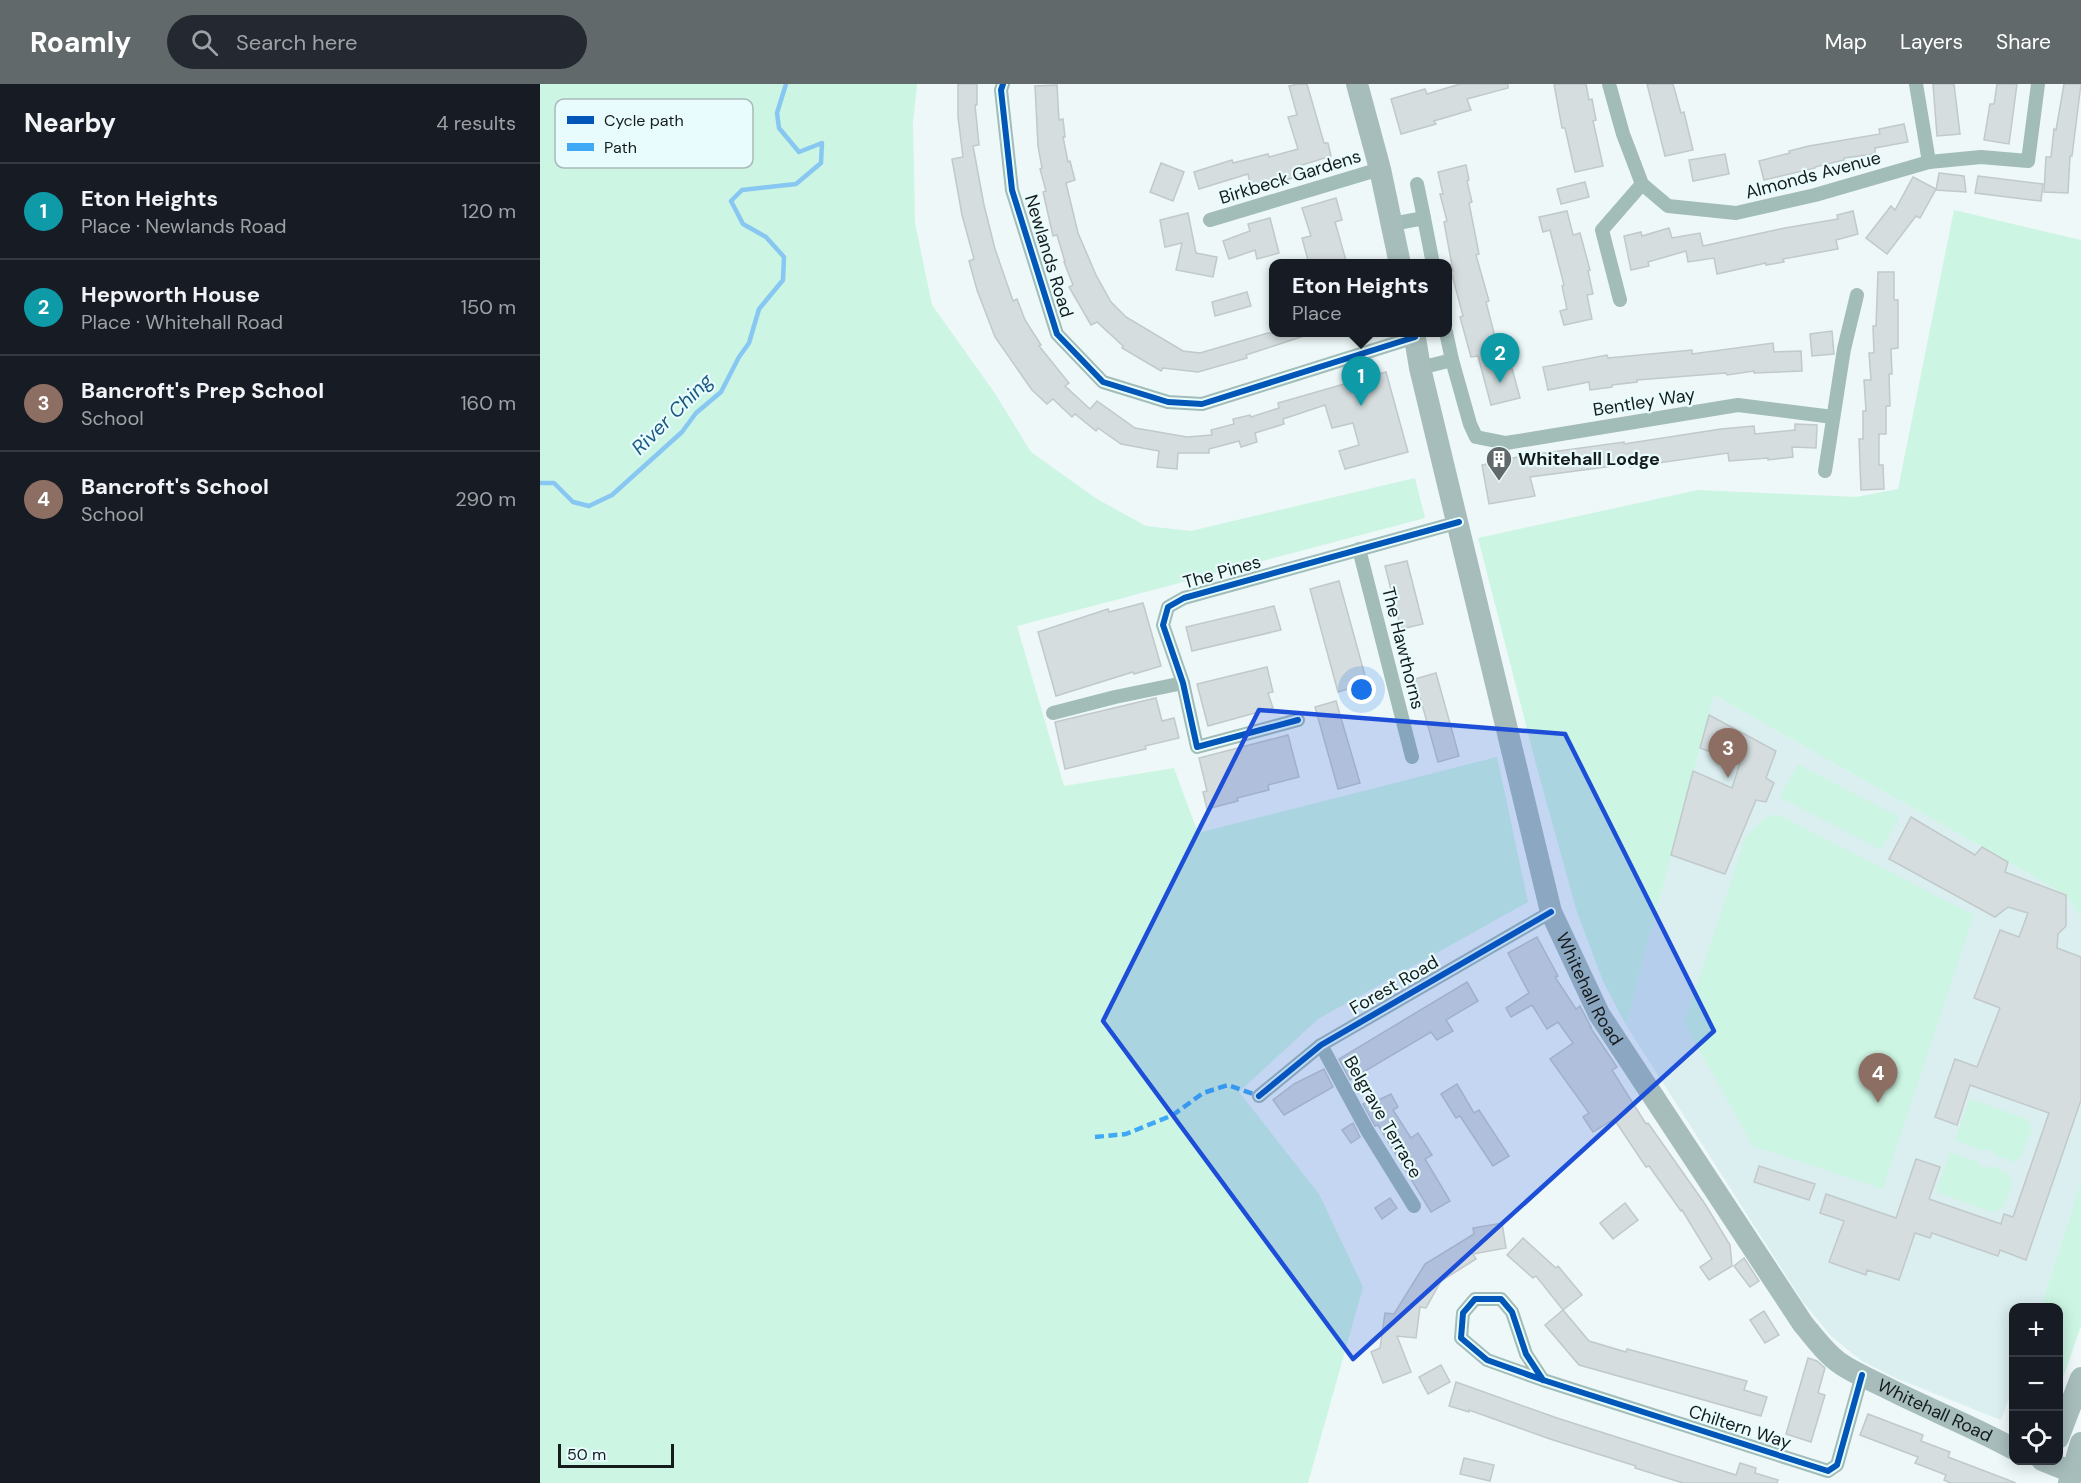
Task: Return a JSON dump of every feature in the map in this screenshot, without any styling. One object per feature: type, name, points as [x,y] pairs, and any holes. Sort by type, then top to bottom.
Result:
[{"type":"main road","points":[[1357,84],[1380,169],[1399,259]]},
{"type":"main road","name":"Whitehall Road","points":[[1414,337],[1551,912],[1599,1014],[1803,1324],[1840,1363],[1927,1408],[1980,1430],[2009,1447]]},
{"type":"main road","points":[[2063,1425],[2081,1377]]},
{"type":"main road","points":[[2046,1467],[2070,1478],[2081,1443]]},
{"type":"street","name":"Newlands Road","points":[[1003,84],[1001,90],[1012,190],[1057,334],[1102,382],[1168,402],[1202,404],[1408,337]]},
{"type":"street","points":[[1609,84],[1623,134],[1642,184],[1602,230],[1620,300]]},
{"type":"street","points":[[1916,84],[1929,162]]},
{"type":"street","name":"Almonds Avenue","points":[[1642,184],[1668,206],[1736,213],[1815,195],[1929,162],[1981,157],[2028,161],[2038,84]]},
{"type":"street","name":"Birkbeck Gardens","points":[[1210,220],[1380,169]]},
{"type":"street","points":[[1417,184],[1432,259]]},
{"type":"street","points":[[1392,224],[1424,218]]},
{"type":"street","points":[[1824,471],[1844,349],[1857,295]]},
{"type":"street","points":[[1420,368],[1452,360],[1447,337]]},
{"type":"street","name":"Bentley Way","points":[[1452,360],[1470,424],[1476,437],[1506,443],[1738,405],[1833,417]]},
{"type":"street","name":"The Pines","points":[[1298,720],[1197,747],[1183,683],[1162,625],[1168,607],[1184,598],[1459,522]]},
{"type":"street","name":"The Hawthorns","points":[[1359,549],[1412,757]]},
{"type":"street","points":[[1053,714],[1115,697],[1183,683]]},
{"type":"street","name":"Forest Road","points":[[1259,1096],[1321,1045],[1551,912]]},
{"type":"street","name":"Belgrave Terrace","points":[[1321,1045],[1367,1130],[1414,1206]]},
{"type":"street","name":"Chiltern Way","points":[[1543,1380],[1526,1354],[1512,1312],[1501,1299],[1475,1299],[1463,1313],[1461,1338],[1487,1360],[1543,1380],[1828,1471],[1837,1465],[1862,1375]]},
{"type":"highlighted area","points":[[1259,710],[1565,734],[1714,1031],[1353,1359],[1103,1021]]},
{"type":"shaded area","points":[[1714,695],[2066,895],[2081,918],[2081,1181],[2042,1303],[2009,1303],[2009,1398],[2001,1420],[1898,1379],[1862,1361],[1832,1337],[1803,1302],[1626,1025]]},
{"type":"green space","points":[[540,84],[917,84],[913,123],[915,223],[932,305],[994,392],[1031,452],[1097,499],[1146,526],[1191,531],[1415,478],[1425,518],[1017,626],[1064,786],[1174,768],[1198,833],[1497,757],[1528,902],[1318,1019],[1239,1092],[1319,1194],[1363,1287],[1308,1483],[540,1483]]},
{"type":"green space","points":[[1954,210],[2081,240],[2081,918],[2066,895],[1714,695],[1626,1025],[1603,981],[1577,912],[1537,768],[1478,538],[1698,490],[1856,497],[1898,489]]},
{"type":"green space","points":[[1798,764],[1899,817],[1881,850],[1780,797]]},
{"type":"green space","points":[[1771,815],[1779,815],[1974,915],[1883,1189],[1753,1146],[1684,1022],[1746,836]]},
{"type":"green space","points":[[1970,1099],[2027,1119],[2032,1129],[2021,1157],[2013,1162],[1986,1149],[1982,1151],[1955,1140]]},
{"type":"green space","points":[[1950,1152],[1979,1162],[1980,1166],[1988,1168],[1991,1166],[2007,1173],[2013,1184],[2003,1207],[1992,1212],[1936,1192]]},
{"type":"green space","points":[[2081,1181],[2081,1326],[2063,1378],[2063,1303],[2042,1303]]},
{"type":"building","points":[[958,84],[977,84],[977,105],[975,105],[979,145],[973,146],[995,249],[1013,301],[1017,299],[1025,320],[1041,345],[1039,346],[1069,383],[1065,386],[1090,409],[1097,401],[1135,428],[1187,437],[1212,435],[1211,430],[1234,424],[1233,419],[1250,415],[1251,417],[1279,408],[1278,403],[1386,372],[1408,452],[1345,469],[1339,451],[1359,445],[1353,423],[1332,428],[1325,405],[1283,419],[1284,424],[1255,433],[1257,442],[1241,447],[1239,441],[1209,449],[1209,453],[1178,453],[1177,469],[1157,467],[1159,451],[1121,444],[1098,428],[1096,431],[1075,414],[1072,417],[1053,399],[1047,404],[1032,390],[995,337],[977,290],[969,261],[974,259],[962,215],[952,159],[963,157],[958,117]]},
{"type":"building","points":[[1307,84],[1324,143],[1328,143],[1331,156],[1299,166],[1301,176],[1285,180],[1251,188],[1248,174],[1199,189],[1194,172],[1232,160],[1233,163],[1268,154],[1269,157],[1298,149],[1288,117],[1297,115],[1289,86]]},
{"type":"building","points":[[1460,84],[1508,84],[1508,88],[1467,99],[1471,110],[1434,121],[1436,124],[1401,134],[1391,99],[1425,89],[1427,94]]},
{"type":"building","points":[[1554,84],[1586,84],[1589,100],[1592,99],[1596,120],[1593,121],[1603,166],[1575,172],[1565,128],[1562,128]]},
{"type":"building","points":[[1647,84],[1673,84],[1681,113],[1684,112],[1693,150],[1665,156]]},
{"type":"building","points":[[1933,84],[1954,84],[1960,134],[1937,136]]},
{"type":"building","points":[[1997,84],[2017,84],[2009,144],[1984,140],[1990,104],[1994,104]]},
{"type":"building","points":[[2064,84],[2081,84],[2072,156],[2070,156],[2068,193],[2044,192],[2046,157],[2051,157],[2054,129],[2056,130]]},
{"type":"building","points":[[1057,85],[1059,120],[1063,119],[1065,137],[1063,137],[1068,162],[1070,161],[1075,180],[1066,183],[1078,233],[1096,275],[1111,302],[1126,317],[1183,351],[1200,353],[1268,333],[1269,337],[1301,337],[1246,355],[1247,358],[1198,372],[1163,368],[1161,371],[1122,348],[1123,346],[1097,322],[1091,325],[1069,287],[1073,285],[1057,235],[1053,236],[1040,169],[1042,168],[1038,146],[1035,86]]},
{"type":"building","points":[[1904,124],[1908,142],[1875,148],[1875,154],[1844,158],[1844,160],[1815,168],[1764,180],[1759,161],[1809,146],[1880,134],[1879,129]]},
{"type":"building","points":[[1725,154],[1729,174],[1693,181],[1689,160]]},
{"type":"building","points":[[1161,163],[1184,172],[1173,201],[1150,192]]},
{"type":"building","points":[[1466,165],[1472,202],[1469,203],[1479,254],[1476,255],[1489,301],[1486,302],[1502,364],[1510,361],[1520,398],[1491,405],[1478,356],[1471,357],[1452,275],[1452,259],[1444,222],[1447,221],[1440,194],[1443,194],[1438,172]]},
{"type":"building","points":[[1939,173],[1964,176],[1966,192],[1936,190]]},
{"type":"building","points":[[1978,176],[2043,184],[2041,201],[1975,193]]},
{"type":"building","points":[[1913,177],[1936,189],[1920,218],[1916,216],[1887,254],[1866,238],[1891,206],[1895,210]]},
{"type":"building","points":[[1585,182],[1589,197],[1561,204],[1557,189]]},
{"type":"building","points":[[1336,198],[1342,220],[1335,222],[1346,259],[1308,259],[1302,238],[1311,236],[1302,208]]},
{"type":"building","points":[[1567,211],[1573,235],[1580,233],[1590,270],[1588,271],[1593,294],[1587,295],[1592,319],[1564,325],[1560,311],[1567,309],[1562,286],[1564,285],[1550,230],[1543,232],[1539,217]]},
{"type":"building","points":[[1853,211],[1858,234],[1836,240],[1838,249],[1783,259],[1784,262],[1766,265],[1766,263],[1717,274],[1714,258],[1688,262],[1686,251],[1648,262],[1649,266],[1631,270],[1624,236],[1641,232],[1642,236],[1669,228],[1672,238],[1700,233],[1703,246],[1838,219],[1837,215]]},
{"type":"building","points":[[1188,213],[1196,253],[1217,257],[1213,277],[1176,270],[1182,243],[1165,247],[1160,220]]},
{"type":"building","points":[[1270,218],[1279,253],[1257,259],[1255,250],[1229,259],[1223,241],[1250,231],[1248,224]]},
{"type":"building","points":[[1878,272],[1894,272],[1894,300],[1898,300],[1898,348],[1891,349],[1892,374],[1889,374],[1890,406],[1886,406],[1886,434],[1879,434],[1879,465],[1883,465],[1884,489],[1861,490],[1859,439],[1863,439],[1863,411],[1866,411],[1864,380],[1871,380],[1869,353],[1874,353],[1873,326],[1876,326]]},
{"type":"building","points":[[1247,292],[1251,306],[1215,316],[1212,302]]},
{"type":"building","points":[[1832,331],[1834,354],[1812,356],[1810,334]]},
{"type":"building","points":[[1773,343],[1774,352],[1801,351],[1802,371],[1754,373],[1754,371],[1727,375],[1726,373],[1637,380],[1637,382],[1590,390],[1589,382],[1548,390],[1543,367],[1607,355],[1608,358],[1692,350],[1692,354]]},
{"type":"building","points":[[1795,424],[1817,425],[1816,448],[1792,447],[1793,457],[1768,460],[1768,458],[1729,461],[1728,453],[1630,467],[1629,464],[1530,477],[1535,496],[1489,504],[1482,465],[1522,456],[1624,442],[1624,444],[1721,429],[1754,426],[1755,434],[1795,430]]},
{"type":"building","points":[[1407,561],[1423,624],[1401,629],[1385,566]]},
{"type":"building","points":[[1339,581],[1367,683],[1338,692],[1310,589]]},
{"type":"building","points":[[1143,603],[1161,666],[1134,674],[1133,672],[1056,696],[1038,632],[1108,609],[1109,612]]},
{"type":"building","points":[[1274,606],[1281,630],[1192,651],[1186,627]]},
{"type":"building","points":[[1267,667],[1273,692],[1268,693],[1273,708],[1208,726],[1197,684]]},
{"type":"building","points":[[1436,673],[1459,756],[1438,762],[1415,679]]},
{"type":"building","points":[[1156,698],[1162,721],[1174,718],[1179,738],[1145,746],[1146,749],[1065,769],[1055,722]]},
{"type":"building","points":[[1336,701],[1360,783],[1338,789],[1315,707]]},
{"type":"building","points":[[1709,715],[1776,751],[1766,778],[1774,783],[1766,802],[1756,800],[1725,874],[1671,855],[1693,771],[1732,788],[1740,763],[1700,748]]},
{"type":"building","points":[[1288,735],[1299,777],[1268,785],[1269,790],[1237,798],[1238,801],[1207,809],[1203,792],[1207,791],[1199,758]]},
{"type":"building","points":[[1911,817],[1975,855],[1982,847],[2008,862],[2005,872],[2066,895],[2066,926],[2058,934],[2057,948],[2081,957],[2081,1100],[2026,1260],[2000,1250],[1998,1256],[1932,1233],[1930,1238],[1915,1233],[1899,1280],[1867,1270],[1866,1275],[1829,1262],[1844,1221],[1820,1213],[1826,1194],[1896,1218],[1916,1159],[1940,1167],[1929,1199],[2001,1224],[2004,1214],[2013,1217],[2049,1113],[1970,1085],[1957,1125],[1935,1117],[1955,1059],[1977,1067],[2000,1008],[1974,998],[2000,930],[2019,937],[2028,913],[2008,907],[1995,917],[1889,859]]},
{"type":"building","points":[[1537,937],[1558,976],[1555,977],[1576,1009],[1580,1006],[1590,1027],[1617,1067],[1612,1070],[1646,1124],[1648,1123],[1705,1204],[1730,1245],[1732,1266],[1709,1280],[1700,1267],[1712,1259],[1682,1210],[1649,1166],[1646,1167],[1614,1119],[1593,1132],[1583,1117],[1589,1113],[1550,1059],[1573,1043],[1558,1022],[1547,1029],[1532,1005],[1511,1017],[1506,1008],[1529,993],[1508,953]]},
{"type":"building","points":[[1467,982],[1478,1001],[1446,1020],[1453,1031],[1437,1040],[1431,1032],[1350,1080],[1339,1059]]},
{"type":"building","points":[[1324,1069],[1333,1087],[1284,1115],[1273,1100],[1294,1084]]},
{"type":"building","points":[[1457,1084],[1474,1113],[1479,1110],[1509,1156],[1493,1166],[1460,1116],[1456,1118],[1441,1094]]},
{"type":"building","points":[[1391,1094],[1398,1107],[1393,1110],[1411,1138],[1418,1133],[1432,1155],[1425,1159],[1450,1201],[1431,1212],[1363,1104],[1368,1101],[1370,1104]]},
{"type":"building","points":[[1353,1123],[1360,1137],[1351,1143],[1342,1130]]},
{"type":"building","points":[[1759,1166],[1815,1184],[1809,1200],[1754,1182]]},
{"type":"building","points":[[1390,1198],[1397,1208],[1382,1219],[1375,1208]]},
{"type":"building","points":[[1625,1203],[1638,1220],[1613,1239],[1600,1223]]},
{"type":"building","points":[[1502,1223],[1506,1248],[1473,1254],[1476,1259],[1441,1281],[1426,1308],[1420,1307],[1416,1338],[1397,1336],[1411,1372],[1383,1383],[1371,1352],[1380,1348],[1385,1313],[1394,1314],[1425,1264],[1474,1234],[1473,1228]]},
{"type":"building","points":[[1523,1238],[1556,1268],[1558,1266],[1582,1295],[1563,1310],[1536,1276],[1533,1278],[1507,1255]]},
{"type":"building","points":[[1744,1258],[1759,1281],[1750,1287],[1734,1266]]},
{"type":"building","points":[[1563,1310],[1589,1341],[1747,1381],[1744,1390],[1767,1397],[1761,1416],[1579,1365],[1545,1325]]},
{"type":"building","points":[[1764,1311],[1779,1335],[1765,1343],[1750,1320]]},
{"type":"building","points":[[1808,1358],[1817,1361],[1825,1368],[1818,1393],[1825,1395],[1811,1442],[1786,1434]]},
{"type":"building","points":[[1441,1365],[1450,1382],[1428,1394],[1419,1377]]},
{"type":"building","points":[[1456,1382],[1557,1418],[1736,1475],[1740,1463],[1756,1468],[1755,1473],[1778,1480],[1777,1483],[1683,1483],[1469,1410],[1469,1412],[1449,1406]]},
{"type":"building","points":[[1868,1414],[1923,1435],[1921,1441],[1950,1452],[1948,1457],[2016,1483],[1951,1483],[1944,1480],[1946,1475],[1915,1463],[1918,1457],[1860,1435]]},
{"type":"building","points":[[1464,1458],[1494,1465],[1490,1481],[1460,1474]]},
{"type":"waterway","name":"River Ching","points":[[540,483],[554,483],[573,502],[589,506],[612,495],[682,432],[696,413],[721,392],[749,343],[759,309],[783,280],[784,257],[766,237],[743,224],[731,201],[742,190],[796,184],[821,163],[822,143],[799,152],[779,128],[777,113],[786,84]]},
{"type":"marked path","points":[[1095,1137],[1126,1134],[1173,1115],[1203,1093],[1228,1085],[1259,1096]]},
{"type":"cycle path","points":[[1003,84],[1001,90],[1012,190],[1057,334],[1103,382],[1168,402],[1202,404],[1415,337]]},
{"type":"cycle path","points":[[1298,720],[1197,747],[1183,683],[1163,625],[1168,607],[1184,598],[1459,522]]},
{"type":"cycle path","points":[[1259,1096],[1321,1045],[1551,912]]},
{"type":"cycle path","points":[[1543,1380],[1526,1354],[1512,1312],[1501,1299],[1475,1299],[1463,1313],[1461,1338],[1487,1360],[1543,1380],[1828,1471],[1837,1465],[1862,1375]]},
{"type":"place","name":"Hepworth House","points":[[1500,383]]},
{"type":"place","name":"Eton Heights","points":[[1361,406]]},
{"type":"place","name":"Whitehall Lodge","points":[[1499,482]]},
{"type":"place","name":"Bancroft's Prep School","points":[[1728,778]]},
{"type":"place","name":"Bancroft's School","points":[[1878,1103]]}]
